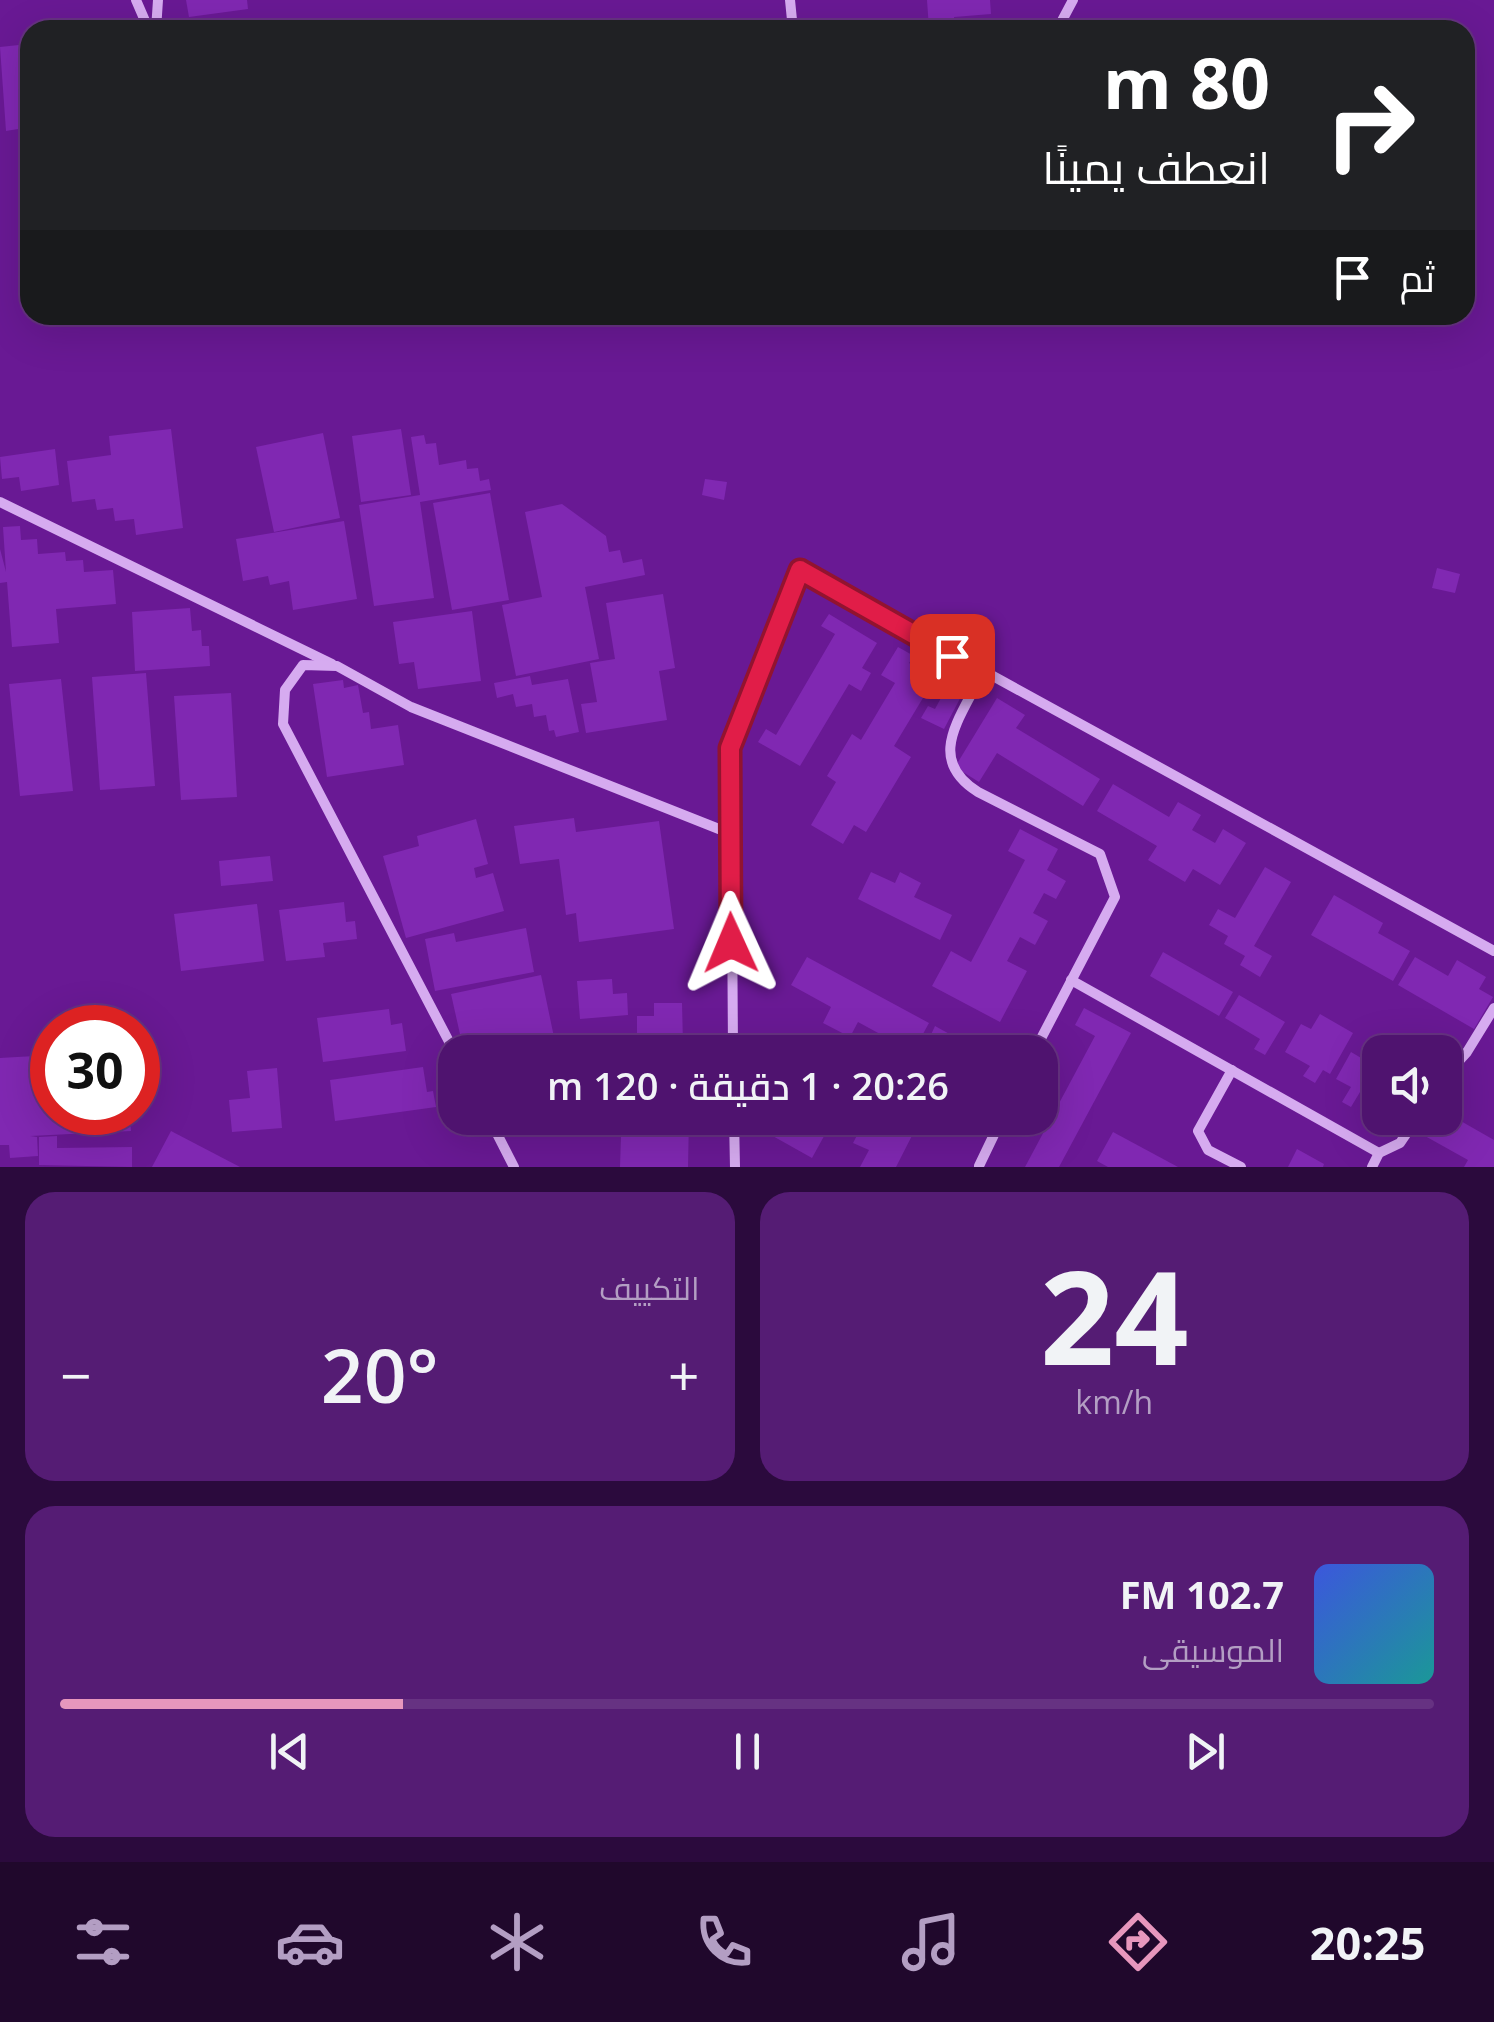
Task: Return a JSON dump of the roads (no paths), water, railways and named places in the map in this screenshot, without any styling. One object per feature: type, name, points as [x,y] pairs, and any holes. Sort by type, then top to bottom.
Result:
[{"type":"street","points":[[0,502],[337,666],[411,707],[729,833]]},
{"type":"street","points":[[732,1035],[730,748],[800,570],[1494,951]]},
{"type":"street","points":[[337,666],[303,665],[285,690],[283,724],[445,1035]]},
{"type":"street","points":[[982,673],[948,746],[950,764],[962,782],[978,792],[1100,854],[1115,897],[1043,1035]]},
{"type":"street","points":[[1071,980],[1379,1153]]},
{"type":"street","points":[[1462,1057],[1494,1008]]},
{"type":"street","points":[[1232,1070],[1198,1130],[1208,1150],[1241,1167]]},
{"type":"street","points":[[497,1135],[514,1167]]},
{"type":"street","points":[[734,1135],[735,1167]]},
{"type":"street","points":[[979,1166],[994,1135]]},
{"type":"street","points":[[1372,1167],[1379,1153],[1400,1143],[1406,1135]]}]
